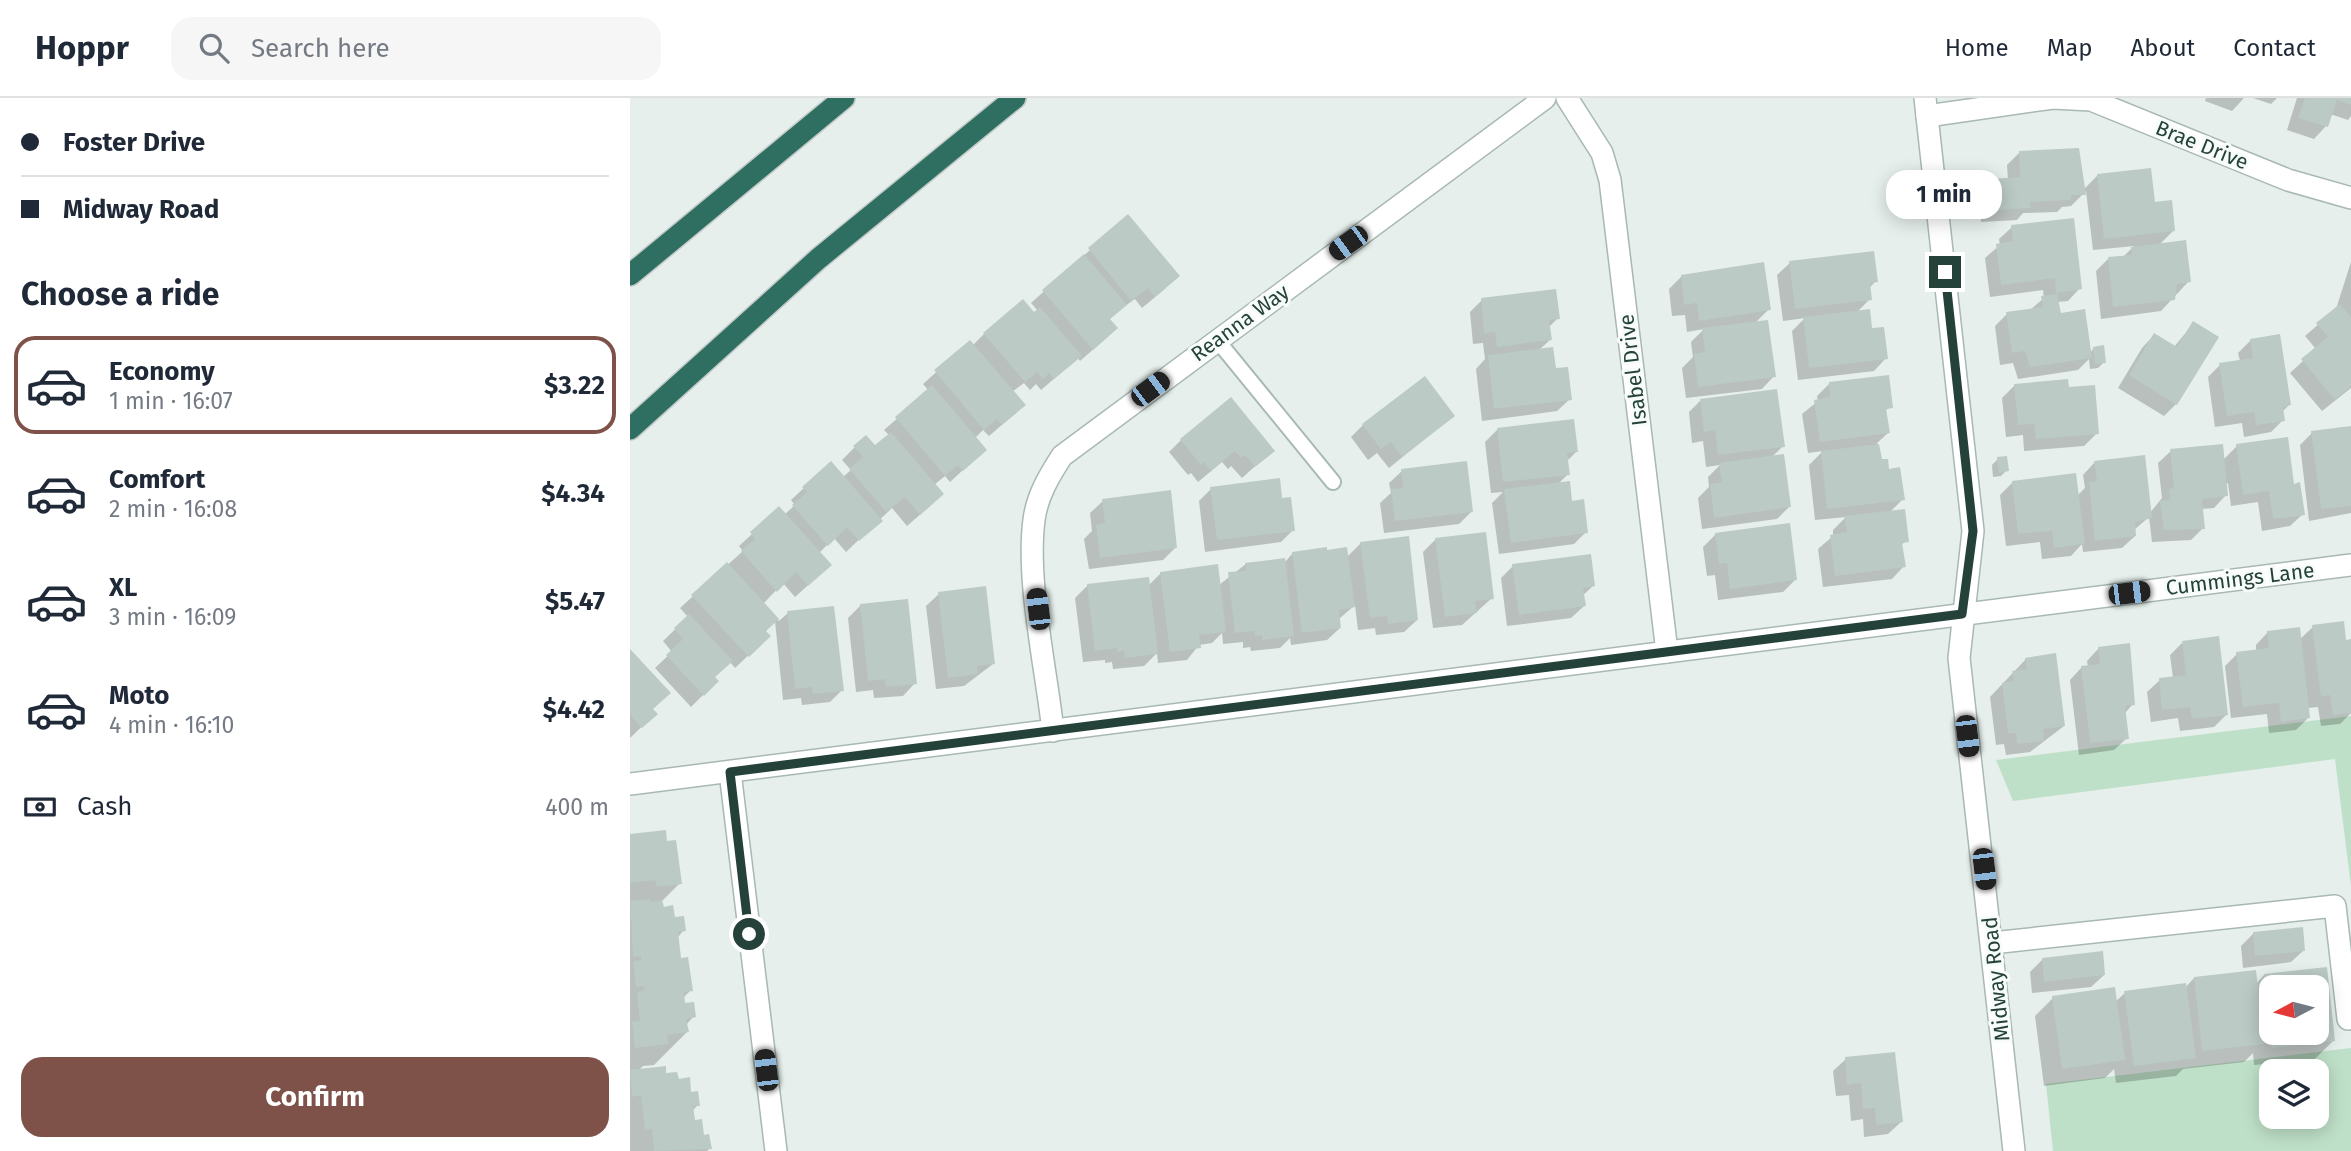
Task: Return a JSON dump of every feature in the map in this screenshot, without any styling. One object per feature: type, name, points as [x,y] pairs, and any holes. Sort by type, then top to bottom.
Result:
[{"type":"highway","points":[[630,275],[844,98]]},
{"type":"highway","points":[[630,429],[818,259],[1015,98]]},
{"type":"street","name":"Reanna Way","points":[[1053,731],[1032,560],[1034,518],[1043,485],[1062,456],[1545,98]]},
{"type":"street","name":"Isabel Drive","points":[[1567,98],[1602,153],[1610,180],[1667,652]]},
{"type":"street","name":"Brae Drive","points":[[1926,107],[2053,99],[2091,100],[2288,180],[2351,198]]},
{"type":"street","name":"Midway Road","points":[[1926,107],[1972,506],[1973,531],[1959,658],[2014,1151]]},
{"type":"street","name":"Cummings Lane","points":[[630,784],[2351,565]]},
{"type":"street","points":[[730,772],[776,1151]]},
{"type":"street","points":[[1992,943],[2335,906],[2348,1019]]},
{"type":"lane","points":[[1217,340],[1333,482]]},
{"type":"green space","points":[[2351,716],[2351,886],[2335,759],[2013,801],[1996,760]]},
{"type":"green space","points":[[2351,1048],[2351,1151],[2053,1151],[2046,1084]]},
{"type":"building","points":[[2305,98],[2351,98],[2351,105],[2337,100],[2328,127],[2298,118]]},
{"type":"building","points":[[2079,148],[2086,195],[2071,195],[2071,200],[2030,202],[2031,208],[1993,210],[1991,179],[2020,177],[2019,151]]},
{"type":"building","points":[[2151,168],[2155,202],[2172,200],[2175,231],[2104,239],[2097,174]]},
{"type":"building","points":[[1128,214],[1180,276],[1155,297],[1148,288],[1131,301],[1088,248]]},
{"type":"building","points":[[2074,218],[2082,289],[2056,293],[2055,278],[2001,285],[1996,244],[2013,241],[2011,225]]},
{"type":"building","points":[[2186,240],[2191,282],[2177,284],[2175,300],[2113,307],[2108,257],[2132,255],[2131,247]]},
{"type":"building","points":[[1874,251],[1878,282],[1870,283],[1872,300],[1795,309],[1789,261]]},
{"type":"building","points":[[1084,254],[1127,305],[1110,319],[1118,328],[1093,350],[1042,290]]},
{"type":"building","points":[[1764,262],[1771,310],[1699,321],[1697,303],[1684,305],[1681,275]]},
{"type":"building","points":[[1556,289],[1560,319],[1549,320],[1552,340],[1497,347],[1495,332],[1484,333],[1481,298]]},
{"type":"building","points":[[2057,294],[2061,313],[2085,309],[2092,358],[2030,367],[2025,351],[2012,353],[2006,312],[2043,307],[2041,296]]},
{"type":"building","points":[[1023,299],[1034,312],[1040,307],[1082,356],[1054,379],[1049,373],[1043,379],[1037,372],[1025,382],[983,333]]},
{"type":"building","points":[[2340,304],[2351,317],[2351,386],[2335,400],[2301,359],[2328,337],[2316,323]]},
{"type":"building","points":[[1870,309],[1872,328],[1884,327],[1888,359],[1809,368],[1803,317]]},
{"type":"building","points":[[1768,320],[1776,377],[1698,387],[1694,354],[1705,352],[1702,328]]},
{"type":"building","points":[[2193,321],[2219,337],[2177,405],[2129,375],[2154,333],[2177,347]]},
{"type":"building","points":[[2280,334],[2291,405],[2283,407],[2285,421],[2256,425],[2254,412],[2227,416],[2219,363],[2253,358],[2250,339]]},
{"type":"building","points":[[970,340],[1026,405],[1002,425],[997,419],[984,430],[934,370]]},
{"type":"building","points":[[2104,345],[2106,363],[2095,364],[2093,347]]},
{"type":"building","points":[[1553,347],[1556,368],[1568,367],[1572,400],[1494,409],[1488,355]]},
{"type":"building","points":[[1889,375],[1893,408],[1886,409],[1890,433],[1820,442],[1814,400],[1830,397],[1829,382]]},
{"type":"building","points":[[1425,376],[1455,416],[1402,457],[1391,442],[1381,449],[1362,424]]},
{"type":"building","points":[[2068,379],[2069,387],[2095,385],[2099,434],[2036,439],[2034,424],[2018,425],[2014,384]]},
{"type":"building","points":[[932,385],[987,450],[963,471],[958,465],[945,476],[895,417]]},
{"type":"building","points":[[1777,389],[1785,447],[1718,455],[1715,430],[1704,432],[1700,399]]},
{"type":"building","points":[[1231,397],[1275,451],[1255,467],[1245,455],[1241,458],[1235,451],[1211,471],[1204,462],[1201,465],[1180,439]]},
{"type":"building","points":[[1574,419],[1578,452],[1567,453],[1570,475],[1503,482],[1497,428]]},
{"type":"building","points":[[2351,426],[2351,506],[2321,509],[2311,431]]},
{"type":"building","points":[[891,432],[944,494],[920,515],[905,497],[886,512],[849,469],[863,457],[853,446],[866,435],[875,445]]},
{"type":"building","points":[[2288,437],[2294,484],[2300,482],[2305,515],[2273,519],[2269,491],[2243,495],[2236,444]]},
{"type":"building","points":[[1879,444],[1882,459],[1888,459],[1889,469],[1900,467],[1905,500],[1827,509],[1821,451]]},
{"type":"building","points":[[2223,444],[2228,496],[2202,499],[2205,529],[2164,530],[2160,501],[2170,500],[2169,489],[2174,488],[2170,449]]},
{"type":"building","points":[[1784,454],[1791,507],[1714,518],[1710,484],[1722,482],[1719,463]]},
{"type":"building","points":[[2145,455],[2152,518],[2135,522],[2136,536],[2095,541],[2089,482],[2097,481],[2094,461]]},
{"type":"building","points":[[2007,456],[2009,471],[1999,473],[1997,457]]},
{"type":"building","points":[[831,461],[883,521],[859,541],[847,527],[828,546],[792,505],[807,492],[802,487]]},
{"type":"building","points":[[1467,461],[1473,512],[1395,521],[1391,489],[1403,488],[1401,469]]},
{"type":"building","points":[[2076,473],[2085,544],[2054,548],[2052,531],[2018,534],[2012,481]]},
{"type":"building","points":[[1280,478],[1282,498],[1291,497],[1295,531],[1217,540],[1210,487]]},
{"type":"building","points":[[1570,481],[1572,501],[1584,499],[1588,533],[1511,543],[1504,489]]},
{"type":"building","points":[[1171,490],[1177,548],[1100,558],[1096,525],[1105,523],[1102,499]]},
{"type":"building","points":[[779,506],[832,565],[808,586],[796,572],[777,592],[741,551],[755,539],[750,532]]},
{"type":"building","points":[[1905,509],[1909,542],[1902,543],[1906,567],[1835,576],[1830,535],[1847,532],[1844,516]]},
{"type":"building","points":[[1790,523],[1797,580],[1730,589],[1727,563],[1719,564],[1715,533]]},
{"type":"building","points":[[1486,532],[1494,599],[1475,601],[1477,613],[1445,617],[1435,538]]},
{"type":"building","points":[[1409,536],[1418,620],[1388,624],[1387,616],[1370,618],[1360,542]]},
{"type":"building","points":[[1327,547],[1327,550],[1347,547],[1355,607],[1339,610],[1341,628],[1302,633],[1292,552]]},
{"type":"building","points":[[1591,554],[1595,586],[1583,588],[1586,606],[1519,615],[1512,564]]},
{"type":"building","points":[[1285,558],[1294,636],[1262,640],[1262,635],[1255,636],[1254,631],[1235,633],[1228,572],[1246,571],[1245,563]]},
{"type":"building","points":[[727,562],[779,619],[766,631],[771,636],[749,657],[691,595]]},
{"type":"building","points":[[1218,564],[1226,632],[1199,635],[1201,648],[1170,652],[1160,572]]},
{"type":"building","points":[[1149,577],[1158,654],[1125,658],[1124,651],[1117,652],[1117,648],[1095,651],[1087,584]]},
{"type":"building","points":[[986,586],[995,664],[977,666],[978,674],[948,678],[938,592]]},
{"type":"building","points":[[908,599],[917,684],[886,687],[885,679],[868,681],[860,604]]},
{"type":"building","points":[[834,606],[844,691],[813,694],[812,687],[795,689],[787,611]]},
{"type":"building","points":[[689,614],[733,661],[715,677],[719,681],[704,696],[666,655],[683,639],[674,628]]},
{"type":"building","points":[[2344,621],[2346,640],[2351,639],[2351,713],[2333,715],[2330,695],[2321,697],[2312,625]]},
{"type":"building","points":[[2300,627],[2310,718],[2281,722],[2279,703],[2243,707],[2236,652],[2269,648],[2267,631]]},
{"type":"building","points":[[2219,636],[2228,715],[2192,719],[2190,707],[2162,710],[2159,678],[2186,675],[2182,641]]},
{"type":"building","points":[[2130,643],[2135,705],[2125,706],[2129,739],[2090,743],[2081,666],[2100,664],[2098,647]]},
{"type":"building","points":[[630,649],[671,693],[653,709],[658,714],[642,728],[630,715]]},
{"type":"building","points":[[2056,653],[2065,726],[2043,729],[2044,741],[2017,744],[2016,733],[2008,734],[2002,683],[2014,681],[2012,671],[2027,669],[2025,658]]},
{"type":"building","points":[[666,830],[667,841],[676,840],[682,884],[657,887],[655,880],[630,883],[630,834]]},
{"type":"building","points":[[651,899],[651,902],[662,900],[664,907],[673,905],[675,917],[684,916],[686,931],[678,932],[681,958],[688,957],[693,991],[684,992],[685,1003],[694,1002],[696,1017],[686,1019],[689,1032],[667,1035],[668,1044],[635,1048],[632,1022],[640,1021],[637,992],[645,990],[644,986],[636,987],[633,961],[641,960],[641,956],[633,957],[630,901]]},
{"type":"building","points":[[2303,927],[2305,951],[2255,956],[2253,932]]},
{"type":"building","points":[[2103,951],[2105,975],[2044,982],[2042,958]]},
{"type":"building","points":[[2327,967],[2328,975],[2264,975]]},
{"type":"building","points":[[2256,970],[2259,1045],[2202,1051],[2194,977]]},
{"type":"building","points":[[2186,983],[2196,1058],[2134,1066],[2124,991]]},
{"type":"building","points":[[2329,986],[2335,1041],[2329,1042]]},
{"type":"building","points":[[2115,987],[2125,1060],[2062,1069],[2052,996]]},
{"type":"building","points":[[2272,1045],[2299,1045],[2272,1048]]},
{"type":"building","points":[[1895,1052],[1903,1122],[1876,1125],[1875,1108],[1863,1109],[1861,1083],[1847,1085],[1845,1057]]},
{"type":"building","points":[[666,1066],[666,1073],[677,1072],[679,1079],[690,1077],[691,1092],[698,1091],[700,1106],[693,1106],[695,1120],[702,1119],[704,1135],[709,1134],[712,1149],[654,1151],[652,1129],[645,1130],[641,1095],[632,1097],[630,1070]]},
{"type":"route","points":[[749,934],[730,772],[1962,614],[1973,531],[1972,506],[1945,272]]}]
